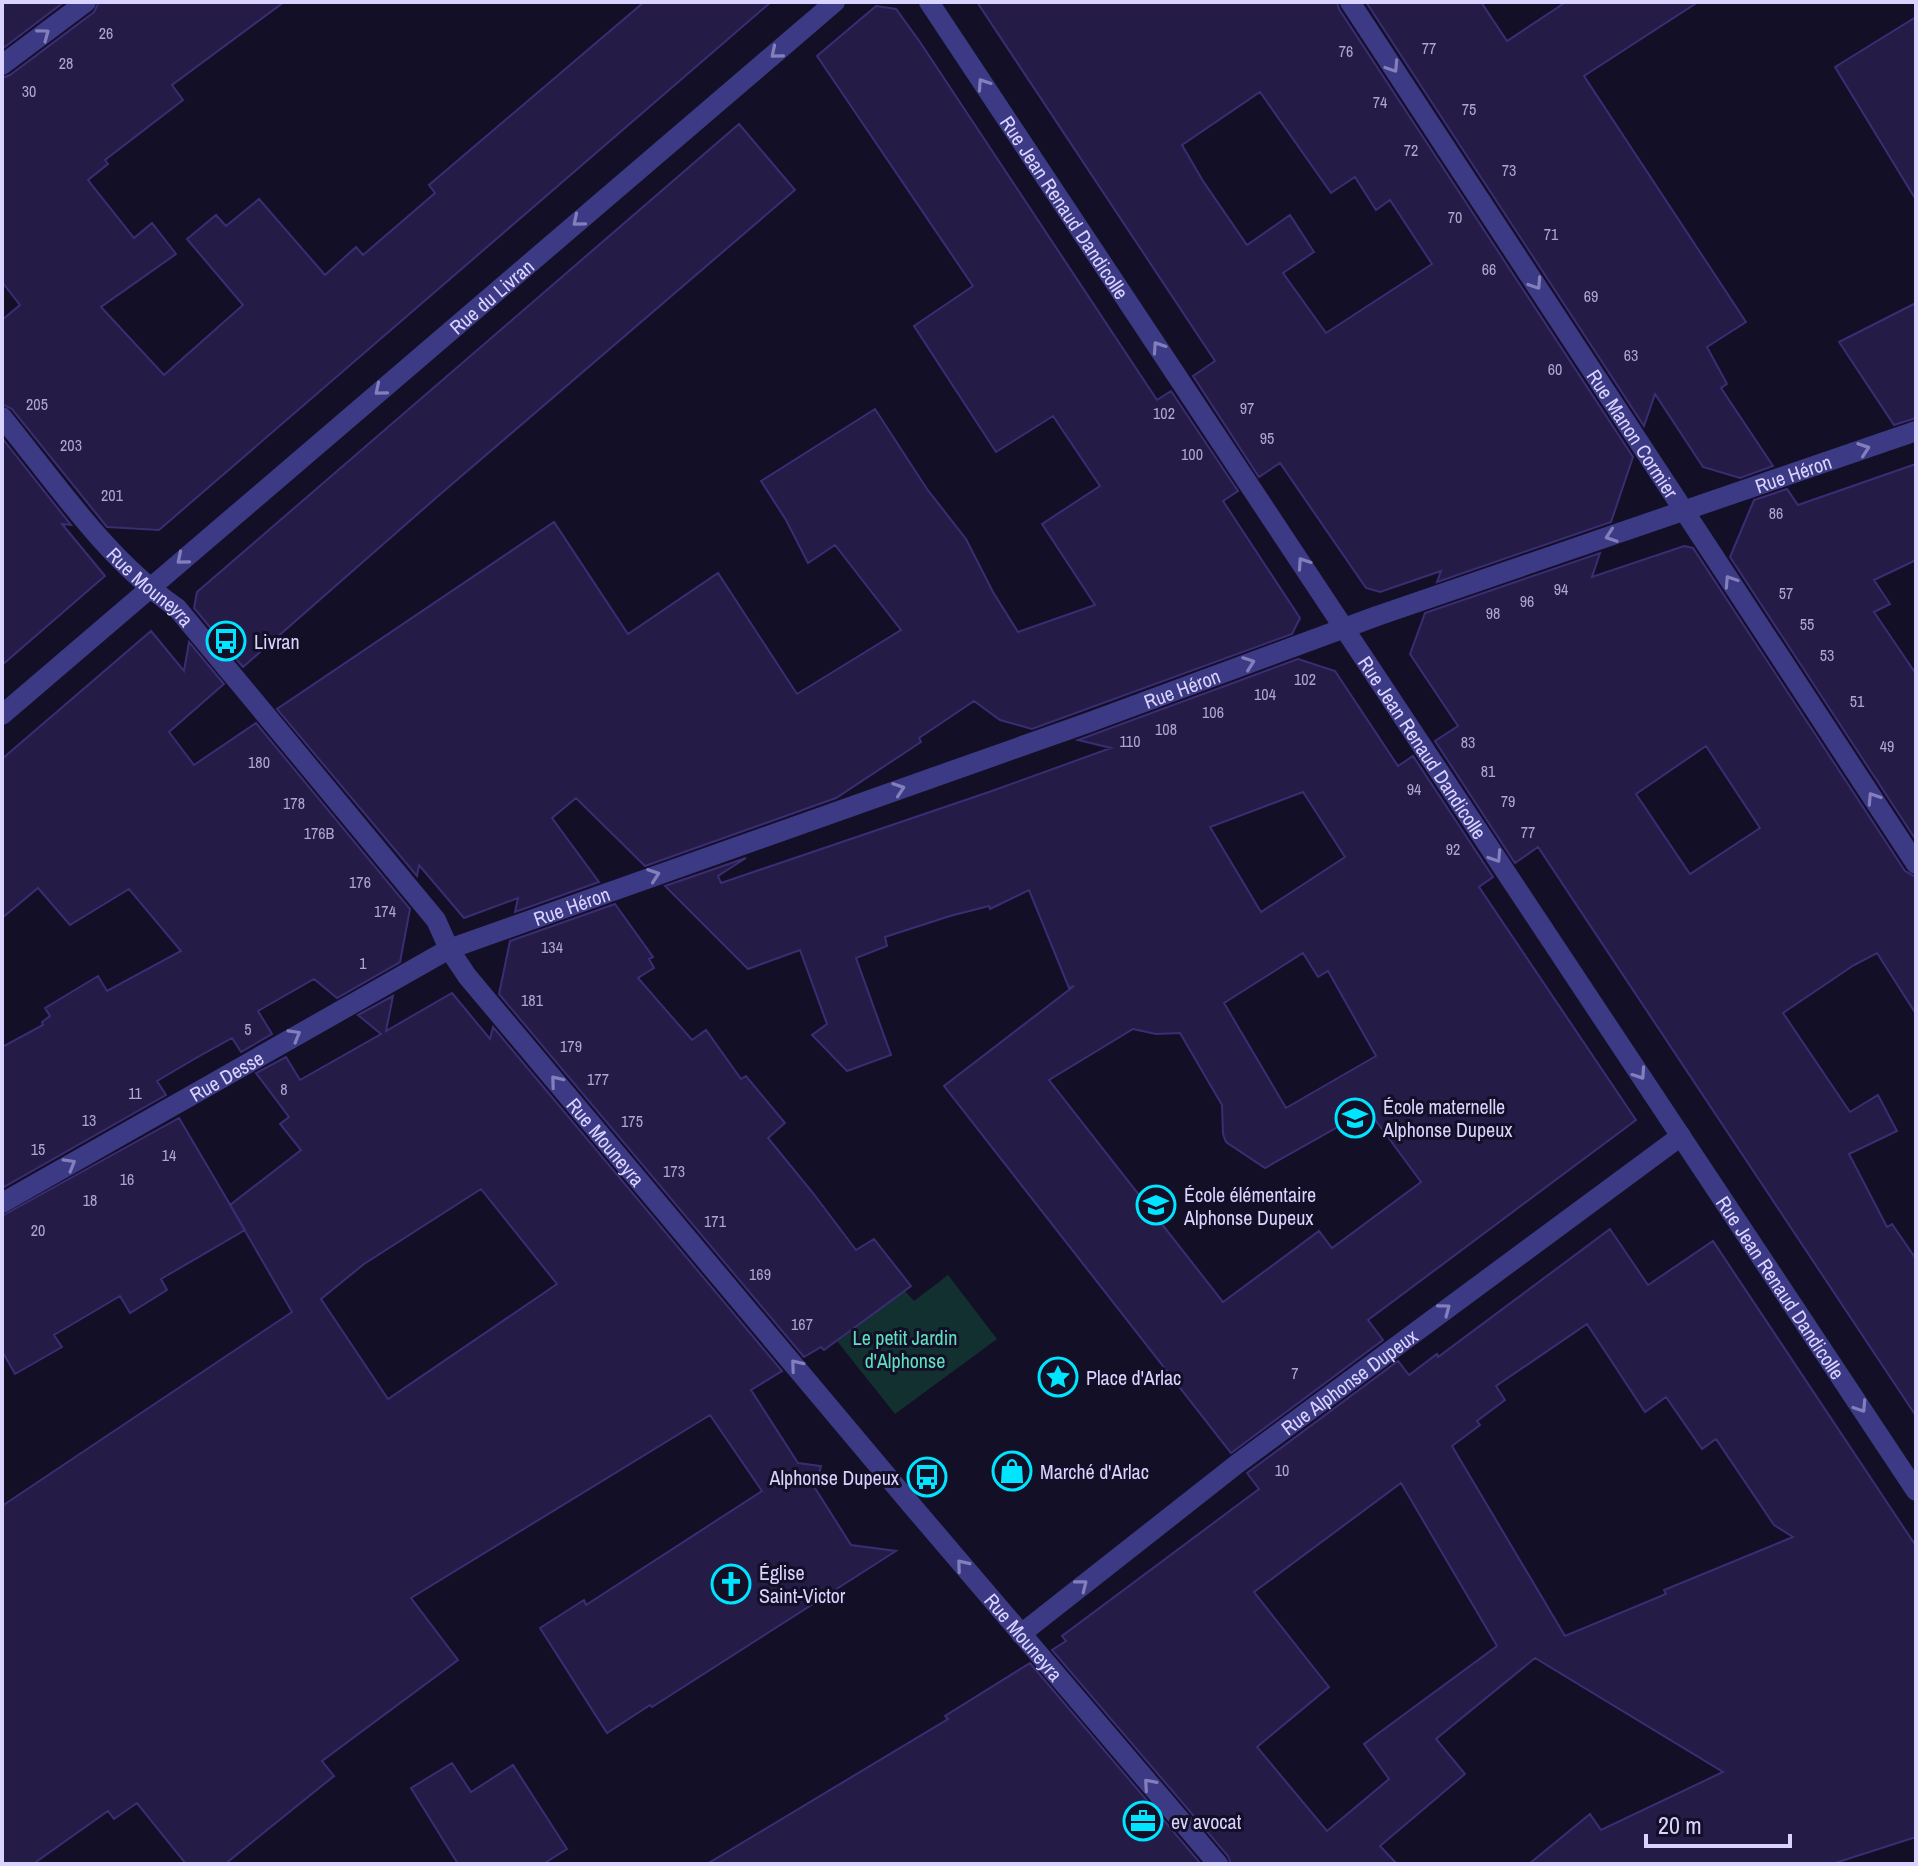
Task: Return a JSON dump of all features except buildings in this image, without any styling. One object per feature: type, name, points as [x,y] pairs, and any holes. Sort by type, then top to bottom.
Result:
[{"type":"street","points":[[2,65],[86,2]]},
{"type":"street","name":"Rue du Livran","points":[[2,715],[835,2]]},
{"type":"street","name":"Rue Jean Renaud Dandicolle","points":[[929,2],[1916,1491]]},
{"type":"street","name":"Rue Manon Cormier","points":[[1350,2],[1916,864]]},
{"type":"street","name":"Rue Mouneyra","points":[[2,417],[119,561],[148,588],[177,608],[436,920],[449,949],[467,976],[1218,1864]]},
{"type":"street","name":"Rue Héron","points":[[449,949],[1346,628],[1916,431]]},
{"type":"street","name":"Rue Desse","points":[[2,1203],[449,949]]},
{"type":"street","name":"Rue Alphonse Dupeux","points":[[1021,1634],[1237,1464],[1681,1136]]},
{"type":"green space","name":"Le petit Jardin d'Alphonse","points":[[948,1275],[997,1339],[895,1414],[837,1341],[905,1291],[914,1301]]},
{"type":"place","name":"Livran","points":[[226,641]]},
{"type":"place","name":"École maternelle Alphonse Dupeux","points":[[1355,1118]]},
{"type":"place","name":"École élémentaire Alphonse Dupeux","points":[[1156,1205]]},
{"type":"place","name":"Place d'Arlac","points":[[1058,1377]]},
{"type":"place","name":"Marché d'Arlac","points":[[1012,1471]]},
{"type":"place","name":"Alphonse Dupeux","points":[[927,1477]]},
{"type":"place","name":"Église Saint-Victor","points":[[731,1584]]},
{"type":"place","name":"ev avocat","points":[[1143,1821]]}]
